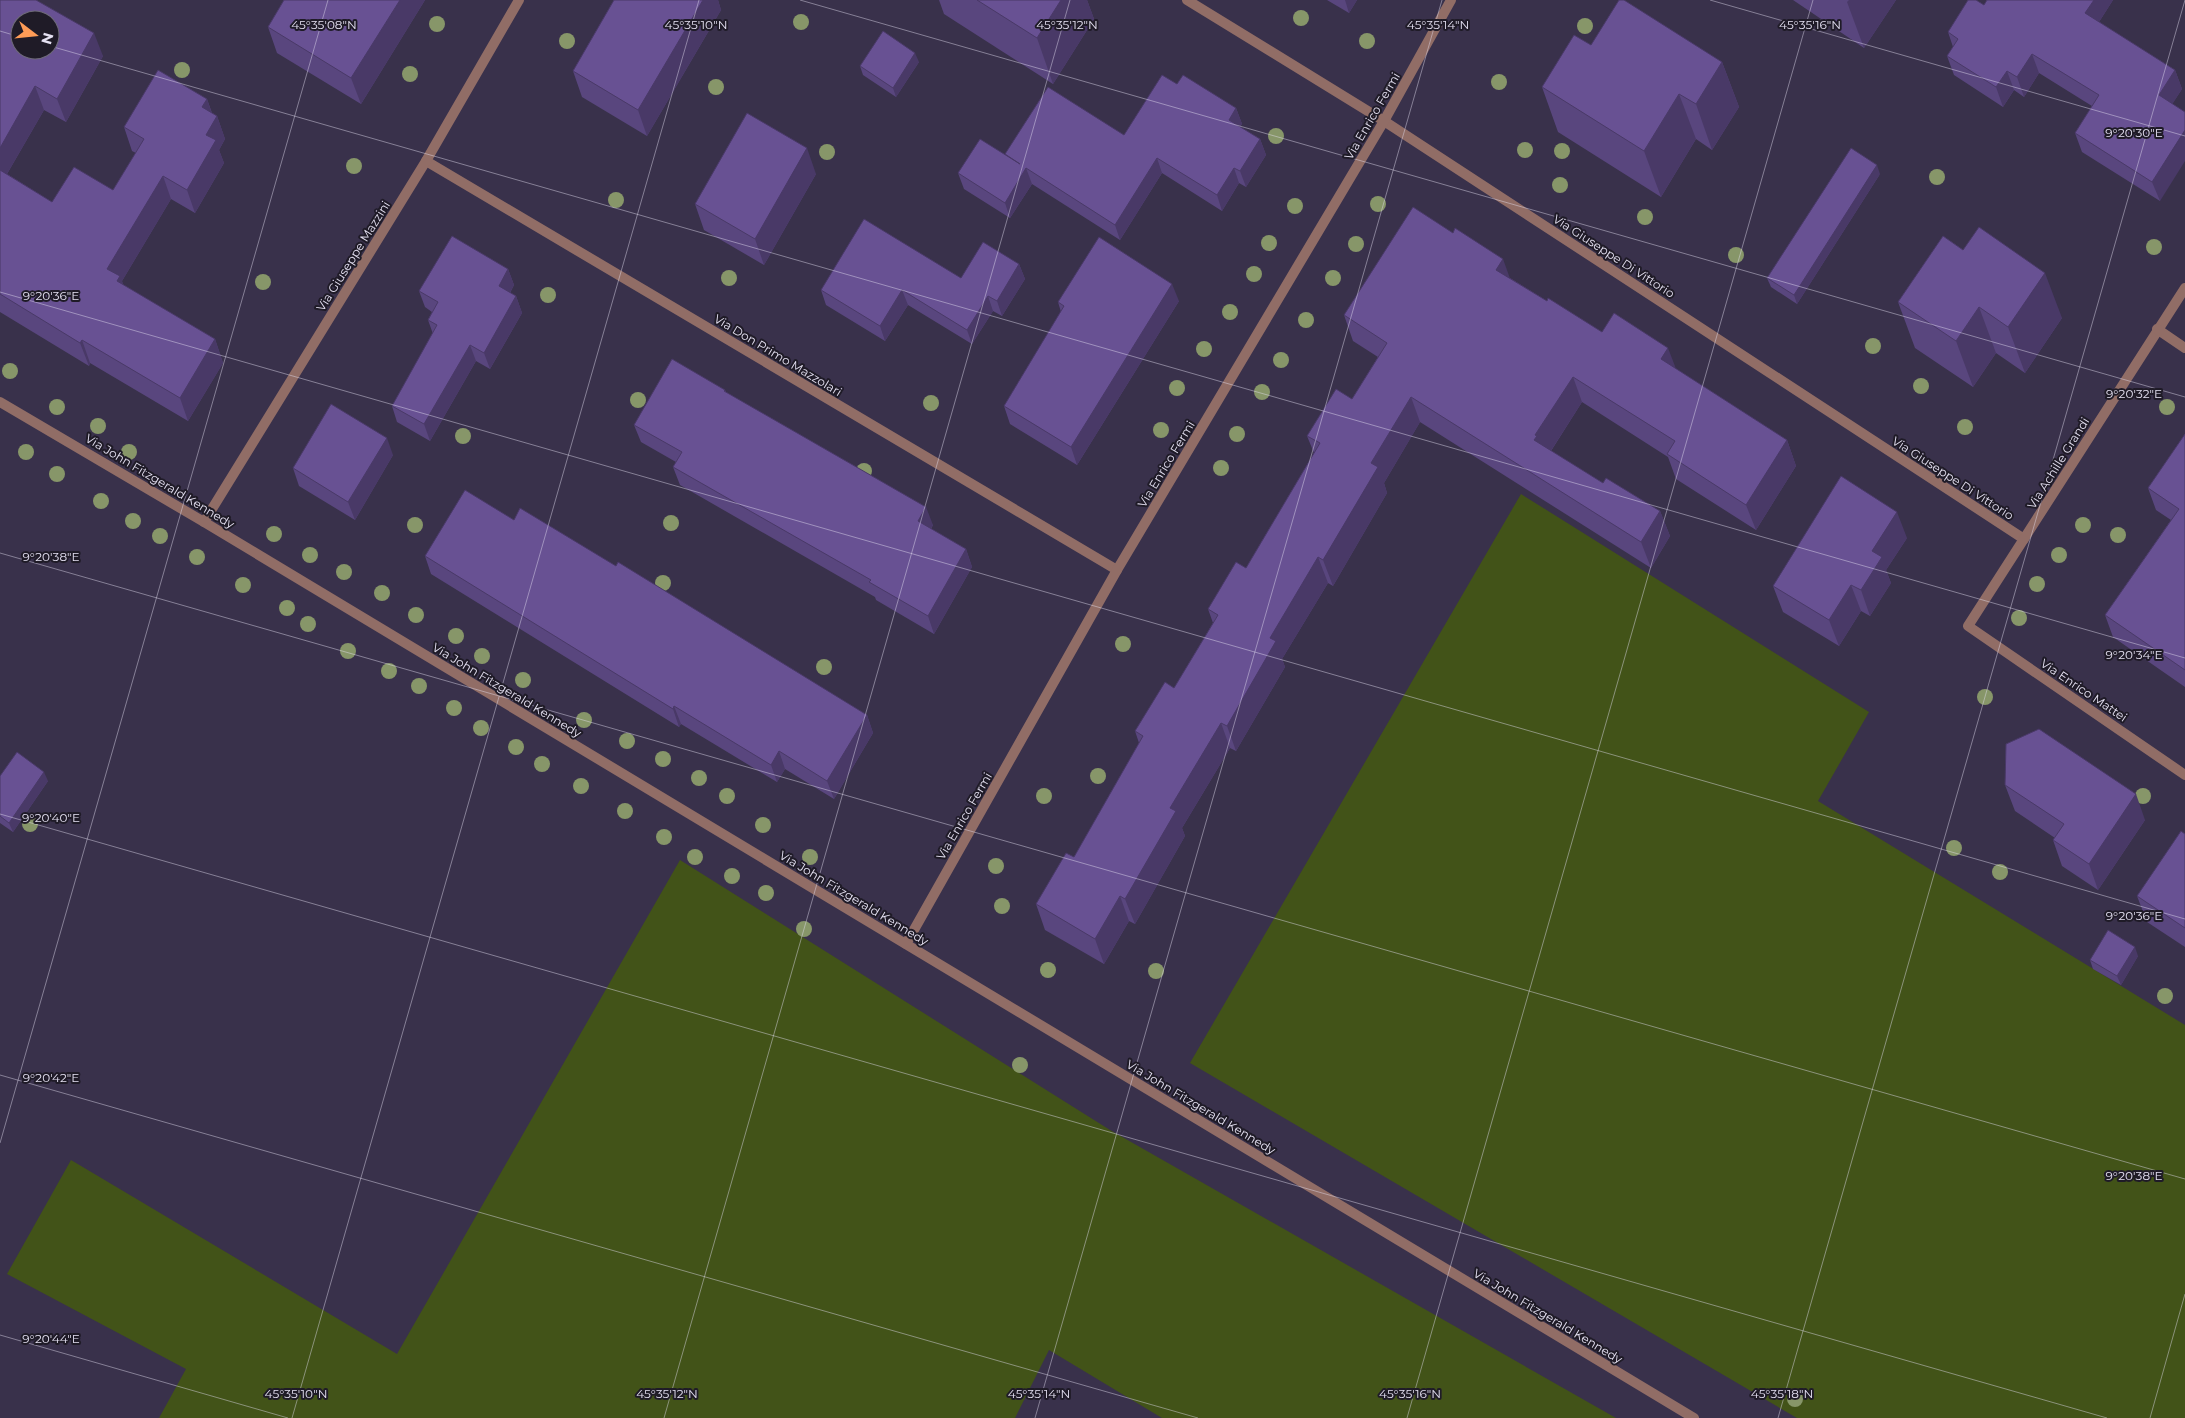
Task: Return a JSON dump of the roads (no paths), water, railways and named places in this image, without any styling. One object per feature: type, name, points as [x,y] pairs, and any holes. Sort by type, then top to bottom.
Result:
[{"type":"street","name":"Via Giuseppe Mazzini","points":[[204,522],[426,161],[519,0]]},
{"type":"street","name":"Via Giuseppe Di Vittorio","points":[[1187,0],[1384,121],[2024,540]]},
{"type":"street","name":"Via Enrico Fermi","points":[[906,944],[1117,570],[1384,121],[1451,0]]},
{"type":"street","name":"Via Don Primo Mazzolari","points":[[426,161],[1117,570]]},
{"type":"street","name":"Via Achille Grandi","points":[[1968,626],[2185,288]]},
{"type":"street","points":[[2157,329],[2185,348]]},
{"type":"street","name":"Via John Fitzgerald Kennedy","points":[[0,402],[204,522],[1694,1418]]},
{"type":"street","name":"Via Enrico Mattei","points":[[1968,626],[2185,775]]}]
